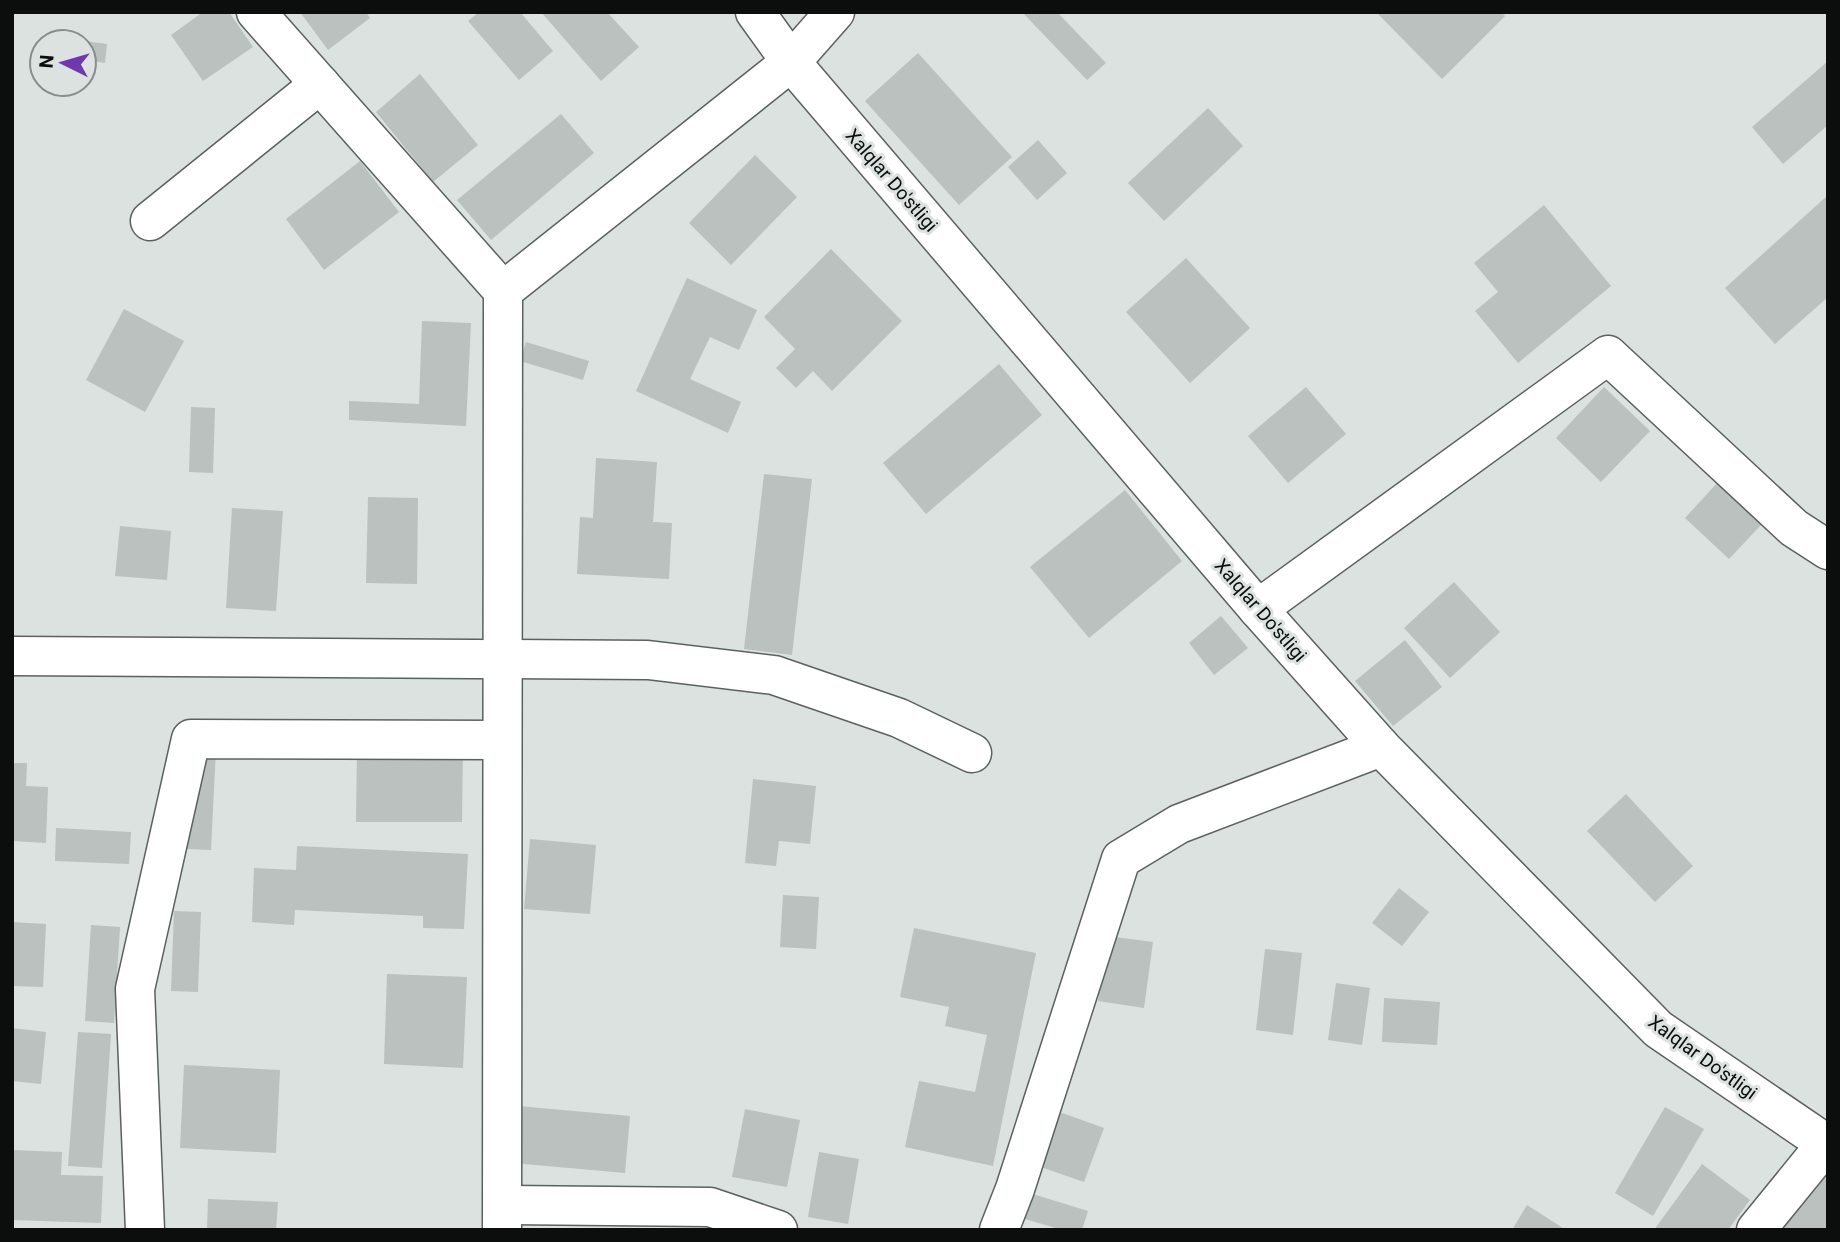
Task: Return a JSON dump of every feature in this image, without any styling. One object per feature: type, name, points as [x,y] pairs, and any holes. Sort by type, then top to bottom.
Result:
[{"type":"street","points":[[256,12],[503,291],[503,1217],[710,1207],[778,1230]]},
{"type":"street","name":"Xalqlar Do'stligi","points":[[755,12],[791,62],[1258,609],[1381,747],[1658,1029],[1827,1145]]},
{"type":"street","points":[[503,291],[791,62],[835,12]]},
{"type":"street","points":[[150,221],[320,84]]},
{"type":"street","points":[[1258,609],[1608,355],[1794,528],[1828,550]]},
{"type":"street","points":[[12,656],[648,660],[774,675],[899,719],[972,753]]},
{"type":"street","points":[[145,1230],[135,989],[191,739],[501,740]]},
{"type":"street","points":[[999,1230],[1015,1189],[1121,859],[1179,824],[1381,747]]},
{"type":"street","points":[[1756,1230],[1827,1145]]},
{"type":"building","points":[[203,12],[229,12],[253,47],[203,81],[171,35]]},
{"type":"building","points":[[300,12],[366,12],[370,18],[328,50]]},
{"type":"building","points":[[479,12],[520,12],[553,51],[519,80],[468,21]]},
{"type":"building","points":[[541,12],[607,12],[639,47],[601,81]]},
{"type":"building","points":[[1022,12],[1057,12],[1106,63],[1087,80]]},
{"type":"building","points":[[1376,12],[1501,12],[1505,16],[1442,79]]},
{"type":"building","points":[[98,43],[107,44],[105,63],[98,62]]},
{"type":"building","points":[[918,53],[1012,157],[959,205],[865,101]]},
{"type":"building","points":[[1828,61],[1828,125],[1783,164],[1752,127]]},
{"type":"building","points":[[420,74],[478,145],[433,182],[376,112]]},
{"type":"building","points":[[1208,108],[1243,146],[1164,221],[1128,183]]},
{"type":"building","points":[[561,114],[594,153],[491,240],[457,200]]},
{"type":"building","points":[[1038,140],[1067,173],[1037,200],[1008,167]]},
{"type":"building","points":[[755,155],[797,197],[731,265],[689,223]]},
{"type":"building","points":[[360,161],[399,212],[324,270],[286,219]]},
{"type":"building","points":[[1828,195],[1828,297],[1775,344],[1725,288]]},
{"type":"building","points":[[1544,205],[1611,286],[1518,363],[1475,311],[1498,292],[1474,263]]},
{"type":"building","points":[[831,249],[902,321],[832,391],[813,371],[796,388],[776,368],[795,349],[764,317]]},
{"type":"building","points":[[1186,258],[1250,328],[1190,383],[1126,312]]},
{"type":"building","points":[[687,278],[757,310],[739,350],[710,337],[690,379],[741,402],[728,433],[636,391]]},
{"type":"building","points":[[124,309],[184,341],[145,412],[86,380]]},
{"type":"building","points":[[422,321],[471,323],[466,426],[349,420],[349,401],[419,404]]},
{"type":"building","points":[[526,342],[589,361],[583,380],[520,361]]},
{"type":"building","points":[[999,364],[1042,415],[926,514],[883,463]]},
{"type":"building","points":[[1306,387],[1346,434],[1288,483],[1248,436]]},
{"type":"building","points":[[1604,387],[1650,431],[1601,482],[1556,438]]},
{"type":"building","points":[[191,407],[215,408],[213,473],[189,472]]},
{"type":"building","points":[[596,458],[657,462],[653,522],[672,523],[669,579],[577,574],[580,517],[593,518]]},
{"type":"building","points":[[764,474],[812,479],[792,655],[744,649]]},
{"type":"building","points":[[1718,482],[1762,524],[1729,559],[1685,518]]},
{"type":"building","points":[[1125,490],[1182,561],[1089,638],[1030,567]]},
{"type":"building","points":[[368,497],[418,498],[417,584],[366,583]]},
{"type":"building","points":[[232,508],[283,511],[276,611],[226,608]]},
{"type":"building","points":[[120,526],[171,531],[167,580],[115,576]]},
{"type":"building","points":[[1454,582],[1500,632],[1450,678],[1404,628]]},
{"type":"building","points":[[1221,616],[1248,648],[1214,675],[1189,643]]},
{"type":"building","points":[[1405,640],[1442,687],[1393,726],[1355,681]]},
{"type":"building","points":[[357,747],[463,748],[462,822],[356,822]]},
{"type":"building","points":[[192,748],[216,749],[211,850],[187,849]]},
{"type":"building","points":[[12,763],[27,763],[26,786],[48,787],[46,843],[12,841]]},
{"type":"building","points":[[753,779],[816,786],[810,844],[779,841],[776,866],[745,863]]},
{"type":"building","points":[[1626,794],[1693,866],[1655,902],[1587,831]]},
{"type":"building","points":[[56,828],[131,832],[129,864],[55,861]]},
{"type":"building","points":[[530,839],[596,845],[590,914],[524,909]]},
{"type":"building","points":[[297,846],[468,854],[464,929],[423,928],[423,916],[295,910],[294,925],[252,922],[254,868],[296,870]]},
{"type":"building","points":[[1399,888],[1429,912],[1402,946],[1372,923]]},
{"type":"building","points":[[783,895],[819,897],[816,949],[780,947]]},
{"type":"building","points":[[174,911],[201,912],[198,992],[171,991]]},
{"type":"building","points":[[12,922],[46,924],[43,987],[12,986]]},
{"type":"building","points":[[91,925],[120,927],[114,1023],[85,1021]]},
{"type":"building","points":[[914,928],[1036,953],[993,1166],[905,1147],[919,1081],[975,1092],[987,1035],[945,1026],[949,1007],[900,997]]},
{"type":"building","points":[[1107,936],[1153,942],[1144,1008],[1098,1001]]},
{"type":"building","points":[[1265,949],[1302,953],[1293,1035],[1256,1030]]},
{"type":"building","points":[[387,974],[467,977],[463,1068],[384,1064]]},
{"type":"building","points":[[1336,983],[1370,988],[1362,1045],[1328,1040]]},
{"type":"building","points":[[1384,998],[1440,1002],[1437,1045],[1382,1042]]},
{"type":"building","points":[[12,1028],[46,1032],[41,1084],[12,1081]]},
{"type":"building","points":[[78,1032],[111,1034],[102,1168],[68,1166]]},
{"type":"building","points":[[184,1065],[280,1070],[276,1153],[180,1148]]},
{"type":"building","points":[[518,1106],[630,1116],[625,1173],[513,1163]]},
{"type":"building","points":[[1665,1107],[1704,1129],[1653,1216],[1615,1193]]},
{"type":"building","points":[[745,1109],[800,1120],[787,1187],[732,1177]]},
{"type":"building","points":[[1054,1110],[1104,1128],[1084,1182],[1035,1165]]},
{"type":"building","points":[[12,1150],[62,1152],[61,1175],[103,1176],[101,1223],[12,1220]]},
{"type":"building","points":[[819,1152],[859,1159],[848,1224],[808,1217]]},
{"type":"building","points":[[1702,1164],[1750,1200],[1728,1230],[1654,1230]]},
{"type":"building","points":[[1828,1171],[1828,1230],[1779,1230]]},
{"type":"building","points":[[1023,1191],[1088,1211],[1082,1230],[1062,1230],[1015,1216]]},
{"type":"building","points":[[208,1199],[278,1202],[276,1230],[207,1230]]},
{"type":"building","points":[[1527,1205],[1566,1230],[1512,1230]]}]
